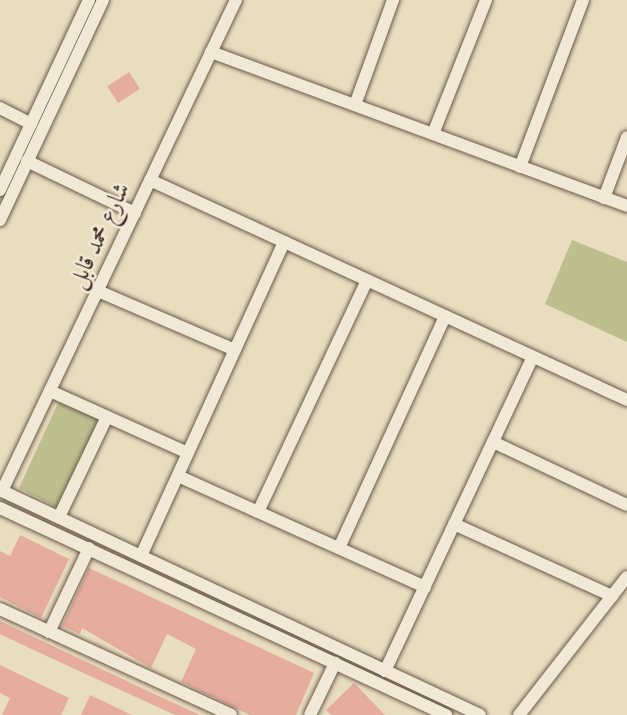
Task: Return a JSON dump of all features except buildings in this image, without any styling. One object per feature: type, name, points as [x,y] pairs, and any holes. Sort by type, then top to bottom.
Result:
[{"type":"street","points":[[0,190],[89,0]]},
{"type":"street","points":[[0,219],[103,0]]},
{"type":"street","points":[[355,105],[393,0]]},
{"type":"street","points":[[433,134],[486,0]]},
{"type":"street","points":[[520,167],[583,0]]},
{"type":"street","name":"شارع محمد قابل","points":[[1,490],[212,52],[233,1]]},
{"type":"street","points":[[212,52],[627,206]]},
{"type":"street","points":[[0,108],[31,124]]},
{"type":"street","points":[[604,198],[627,137]]},
{"type":"street","points":[[27,161],[135,213]]},
{"type":"street","points":[[150,180],[627,400]]},
{"type":"street","points":[[141,556],[284,242]]},
{"type":"street","points":[[258,512],[367,280]]},
{"type":"street","points":[[98,291],[235,350]]},
{"type":"street","points":[[339,548],[445,316]]},
{"type":"street","points":[[386,671],[533,357]]},
{"type":"street","points":[[50,391],[188,453]]},
{"type":"street","points":[[58,517],[107,417]]},
{"type":"street","points":[[493,442],[627,505]]},
{"type":"street","points":[[178,476],[425,587]]},
{"type":"street","points":[[1,490],[480,715]]},
{"type":"street","points":[[0,508],[446,715]]},
{"type":"street","points":[[454,524],[612,596]]},
{"type":"street","points":[[49,632],[89,548]]},
{"type":"street","points":[[519,715],[627,577]]},
{"type":"street","points":[[0,609],[231,715]]},
{"type":"street","points":[[310,715],[335,663]]},
{"type":"green space","points":[[572,240],[627,262],[627,342],[545,304]]},
{"type":"green space","points":[[63,401],[102,420],[58,508],[19,488],[58,403]]}]
